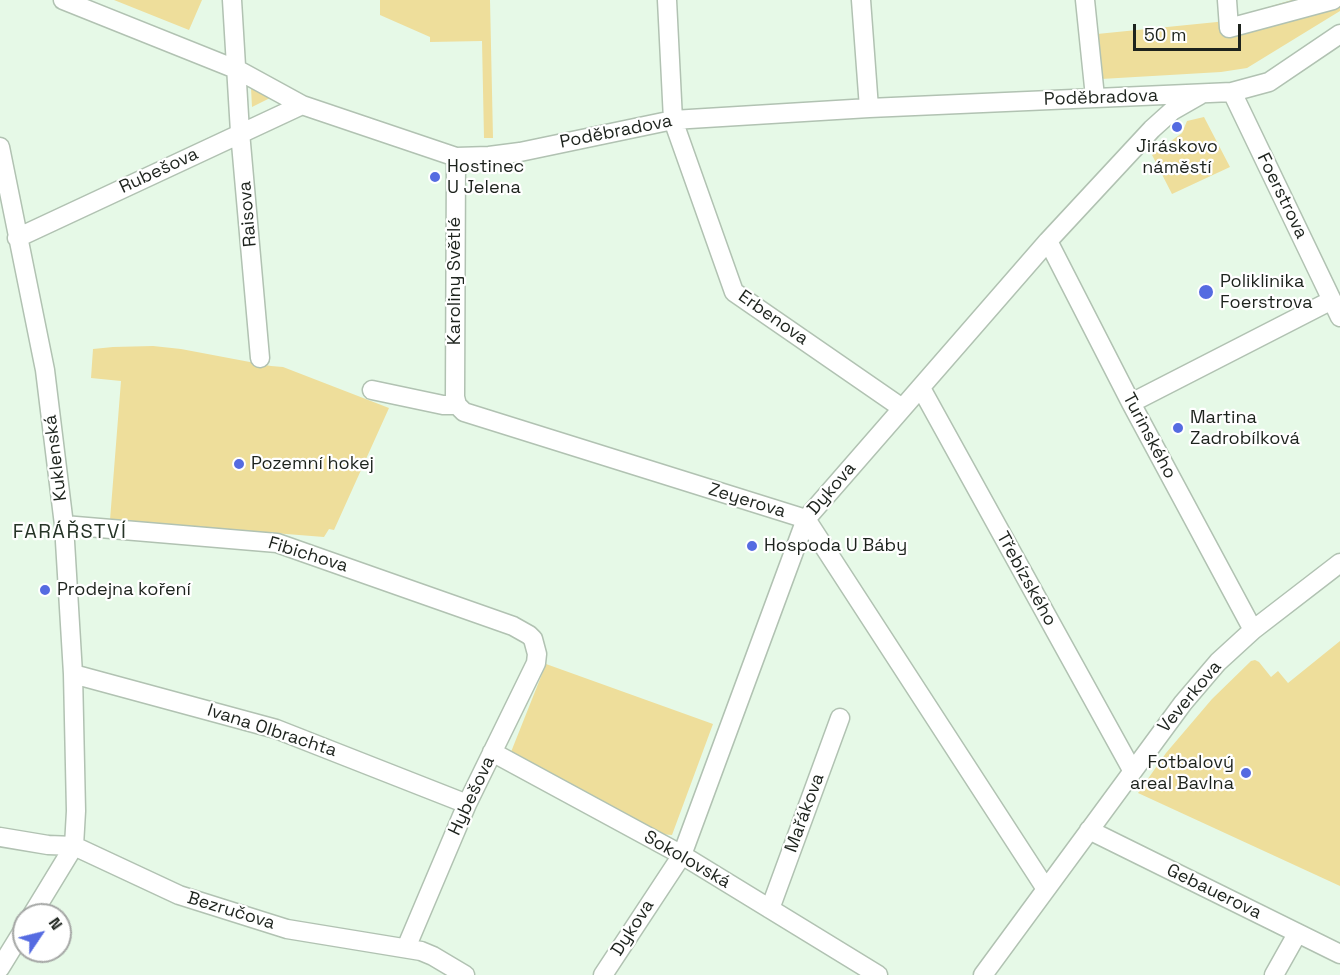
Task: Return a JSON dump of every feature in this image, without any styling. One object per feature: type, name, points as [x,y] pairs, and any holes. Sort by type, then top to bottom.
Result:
[{"type":"street","name":"Poděbradova","points":[[63,0],[238,70],[302,105],[456,157],[520,152],[673,120],[869,108],[1202,94]]},
{"type":"street","name":"Raisova","points":[[232,0],[240,132],[260,358]]},
{"type":"street","name":"Erbenova","points":[[668,0],[673,120],[734,292],[902,408]]},
{"type":"street","points":[[861,0],[869,108]]},
{"type":"street","points":[[1085,0],[1095,97]]},
{"type":"street","points":[[1227,0],[1229,28],[1333,0]]},
{"type":"street","points":[[1202,94],[1232,92],[1269,82],[1340,34]]},
{"type":"street","name":"Foerstrova","points":[[1232,92],[1340,317]]},
{"type":"street","name":"Dykova","points":[[603,975],[682,855],[806,519],[1048,241],[1152,129],[1172,111],[1202,94]]},
{"type":"street","name":"Rubešova","points":[[17,238],[302,105]]},
{"type":"street","name":"Kuklenská","points":[[0,147],[45,370],[64,525],[73,674],[76,811],[74,846]]},
{"type":"street","name":"Karoliny Světlé","points":[[456,157],[455,397],[457,405]]},
{"type":"street","name":"Turinského","points":[[1048,241],[1131,403],[1253,630]]},
{"type":"street","points":[[1131,403],[1332,300]]},
{"type":"street","name":"Třebízského","points":[[921,388],[1132,770]]},
{"type":"street","name":"Zeyerova","points":[[372,390],[443,405],[457,405],[464,412],[806,519],[1046,889]]},
{"type":"street","name":"Fibichova","points":[[64,525],[277,543],[513,626],[529,635],[536,644]]},
{"type":"street","name":"Veverkova","points":[[983,975],[1182,702],[1218,662],[1253,630],[1340,563]]},
{"type":"street","name":"Hybešova","points":[[406,948],[467,804],[536,663],[536,644]]},
{"type":"street","name":"Ivana Olbrachta","points":[[73,674],[276,729],[467,804]]},
{"type":"street","name":"Mařákova","points":[[770,909],[840,718]]},
{"type":"street","name":"Sokolovská","points":[[492,752],[682,855],[878,975]]},
{"type":"street","name":"Gebauerova","points":[[1089,830],[1340,954]]},
{"type":"street","name":"Bezručova","points":[[0,837],[48,845],[74,846],[179,895],[287,929],[406,948],[433,956],[465,975]]},
{"type":"street","points":[[39,903],[74,846]]},
{"type":"street","points":[[1274,975],[1297,934]]},
{"type":"street","points":[[0,968],[12,948]]},
{"type":"shaded area","points":[[114,0],[202,0],[189,30]]},
{"type":"shaded area","points":[[380,0],[490,0],[493,138],[484,138],[482,41],[430,42],[430,37],[380,15]]},
{"type":"shaded area","points":[[1292,0],[1340,0],[1340,11],[1247,68],[1221,72],[1101,79],[1097,34],[1217,22]]},
{"type":"shaded area","points":[[251,88],[270,98],[252,107]]},
{"type":"shaded area","points":[[1204,117],[1230,167],[1172,194],[1152,155],[1182,133],[1187,121]]},
{"type":"shaded area","name":"Pozemní hokej","points":[[153,346],[283,367],[389,408],[334,530],[329,529],[324,537],[110,520],[121,381],[91,378],[93,349]]},
{"type":"shaded area","name":"Fotbalový areal Bavlna","points":[[1340,641],[1340,886],[1138,793],[1166,753],[1212,699],[1251,661],[1259,662],[1271,677],[1278,671],[1288,683]]},
{"type":"shaded area","points":[[546,664],[713,724],[672,835],[660,834],[511,752]]},
{"type":"place","name":"Jiráskovo náměstí","points":[[1177,127]]},
{"type":"place","name":"Hostinec U Jelena","points":[[435,177]]},
{"type":"place","name":"Poliklinika Foerstrova","points":[[1206,292]]},
{"type":"place","name":"Martina Zadrobílková","points":[[1178,428]]},
{"type":"place","name":"Pozemní hokej","points":[[239,464]]},
{"type":"place","name":"Hospoda U Báby","points":[[752,546]]},
{"type":"place","name":"Prodejna koření","points":[[45,590]]},
{"type":"place","name":"Fotbalový areal Bavlna","points":[[1246,773]]},
{"type":"district","name":"FARÁŘSTVÍ","points":[[70,533]]}]
